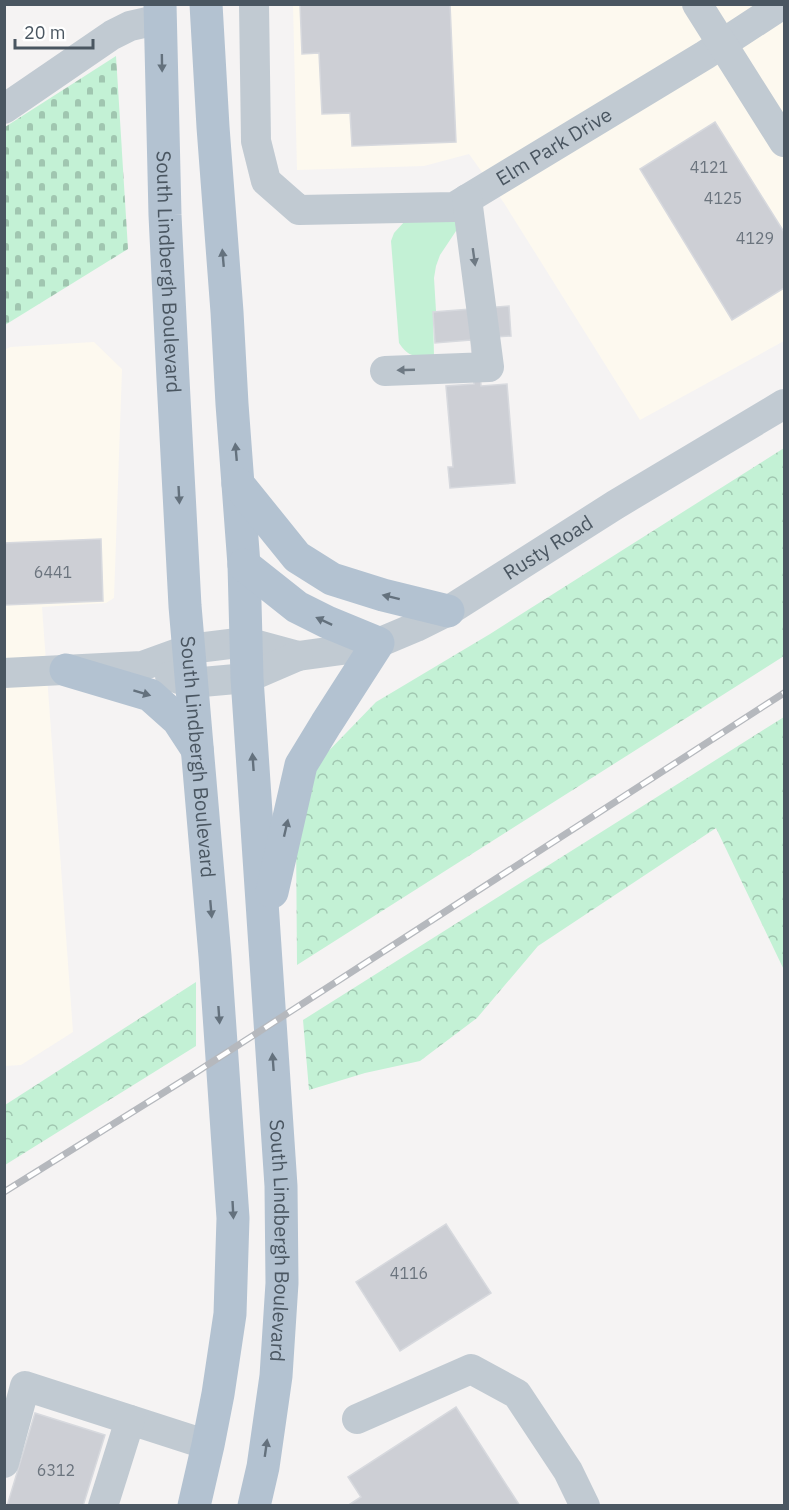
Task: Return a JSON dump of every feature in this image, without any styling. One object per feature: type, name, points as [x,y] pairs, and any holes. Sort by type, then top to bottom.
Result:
[{"type":"main road","name":"South Lindbergh Boulevard","points":[[206,4],[213,139],[244,565],[248,678],[281,1186],[281,1294],[276,1376],[263,1467],[254,1506]]},
{"type":"main road","name":"South Lindbergh Boulevard","points":[[160,12],[170,324],[191,683],[215,956],[233,1218],[230,1314],[218,1394],[194,1506]]},
{"type":"main road","points":[[238,484],[297,557],[332,579],[383,596],[448,611]]},
{"type":"main road","points":[[244,565],[297,607],[378,643],[301,765],[264,926]]},
{"type":"main road","points":[[66,670],[150,695],[178,720],[197,750]]},
{"type":"lane","name":"Elm Park Drive","points":[[254,4],[256,141],[266,181],[299,210],[453,207],[722,44],[783,4]]},
{"type":"lane","points":[[697,4],[784,142]]},
{"type":"lane","points":[[4,109],[112,35],[160,12]]},
{"type":"lane","points":[[385,371],[489,367],[467,199]]},
{"type":"lane","name":"Rusty Road","points":[[191,683],[248,678],[298,656],[378,643],[416,627],[448,611],[615,505],[784,404]]},
{"type":"lane","points":[[4,673],[142,666],[189,649],[246,642]]},
{"type":"lane","name":"Rusty Road","points":[[246,642],[298,656]]},
{"type":"lane","points":[[142,666],[191,683]]},
{"type":"lane","points":[[357,1419],[471,1369],[517,1394],[568,1471],[585,1506]]},
{"type":"lane","points":[[4,1463],[25,1386],[208,1445]]},
{"type":"lane","points":[[103,1506],[130,1420]]},
{"type":"shaded area","points":[[293,5],[784,5],[784,341],[640,420],[504,203],[469,154],[424,166],[297,170]]},
{"type":"shaded area","points":[[94,342],[122,369],[114,598],[106,603],[42,607],[73,1032],[21,1065],[5,1066],[4,350],[10,347]]},
{"type":"green space","points":[[116,56],[128,249],[5,325],[5,127]]},
{"type":"green space","points":[[450,213],[458,228],[440,255],[436,266],[434,278],[436,311],[433,312],[434,356],[413,356],[406,352],[399,343],[391,241],[394,233],[405,221]]},
{"type":"green space","points":[[784,448],[784,656],[297,965],[296,832],[315,765],[376,702],[490,634]]},
{"type":"green space","points":[[784,717],[784,970],[716,828],[538,946],[477,1018],[420,1061],[365,1073],[309,1090],[303,1020]]},
{"type":"green space","points":[[196,982],[196,1046],[5,1165],[5,1105]]},
{"type":"building","points":[[300,4],[450,4],[456,142],[352,146],[350,113],[322,114],[319,53],[302,54]]},
{"type":"building","points":[[715,122],[784,232],[784,288],[732,320],[640,169]]},
{"type":"building","points":[[509,306],[511,336],[478,338],[481,386],[507,384],[515,483],[450,488],[448,467],[453,467],[446,386],[474,384],[471,340],[435,343],[433,312]]},
{"type":"building","points":[[101,539],[103,601],[4,605],[4,543]]},
{"type":"building","points":[[446,1224],[491,1293],[400,1351],[356,1282]]},
{"type":"building","points":[[456,1407],[520,1506],[347,1506],[361,1497],[348,1477]]},
{"type":"building","points":[[35,1413],[105,1435],[83,1506],[7,1506]]},
{"type":"railway","points":[[4,1192],[195,1073],[784,693]]}]
